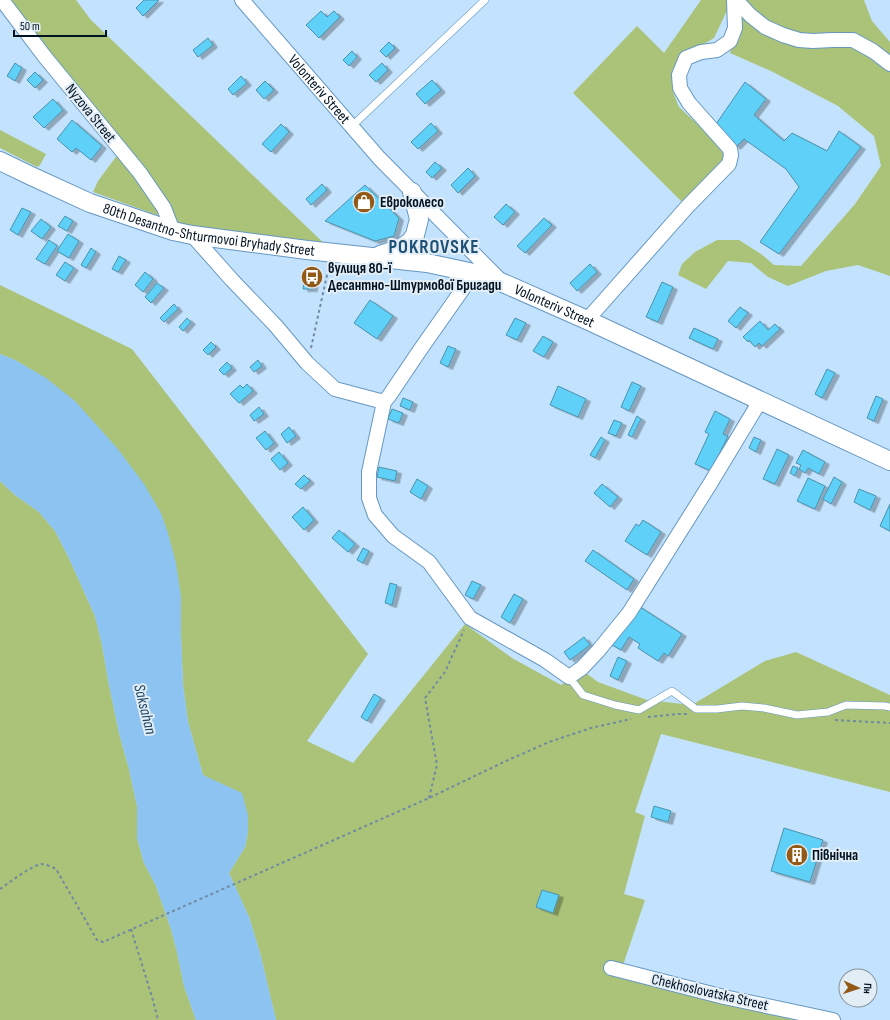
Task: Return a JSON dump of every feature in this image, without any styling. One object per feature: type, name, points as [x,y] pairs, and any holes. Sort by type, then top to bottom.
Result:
[{"type":"street","name":"Nyzova Street","points":[[2,0],[44,57],[140,173],[164,208],[172,230]]},
{"type":"street","name":"Volonteriv Street","points":[[242,0],[379,158],[503,283],[587,320],[890,461]]},
{"type":"street","points":[[735,0],[765,27],[784,35],[799,40],[853,40],[873,51],[890,64]]},
{"type":"street","points":[[587,320],[729,164],[731,155],[730,149],[689,103],[680,88],[679,75],[686,58],[700,52],[717,50],[730,42],[735,28],[735,0]]},
{"type":"street","name":"80th Desantno-Shturmovoi Bryhady Street","points":[[0,160],[90,203],[172,230],[192,235],[427,262],[474,273],[503,283]]},
{"type":"street","points":[[374,257],[401,248],[410,242],[419,219],[412,192]]},
{"type":"street","points":[[192,235],[276,326],[307,363],[335,389],[384,402]]},
{"type":"street","points":[[474,273],[384,402],[369,472],[369,498],[375,515],[393,536],[429,562],[470,618],[545,660],[569,677],[582,668],[598,651],[629,613],[706,491],[760,401]]},
{"type":"street","name":"Chekhoslovatska Street","points":[[611,968],[724,997],[833,1020]]},
{"type":"lane","points":[[351,127],[485,0]]},
{"type":"lane","points":[[569,677],[583,694],[615,705],[639,710],[672,690],[696,708],[717,709],[742,706],[797,714],[828,712],[846,705],[890,707]]},
{"type":"path","points":[[307,363],[333,252]]},
{"type":"path","points":[[429,798],[437,765],[425,698],[445,672],[470,618]]},
{"type":"path","points":[[648,717],[693,714]]},
{"type":"path","points":[[0,889],[41,864],[48,865],[56,869],[97,940],[102,942],[429,798],[549,742],[591,728],[636,718]]},
{"type":"path","points":[[835,720],[890,723]]},
{"type":"path","points":[[131,929],[158,1020]]},
{"type":"green space","points":[[2,0],[76,0],[91,20],[333,252],[173,231],[164,208],[157,215],[93,192],[98,181],[121,150]]},
{"type":"green space","points":[[701,0],[732,0],[714,38],[687,54],[672,70],[673,92],[679,107],[731,155],[687,207],[573,93],[637,26],[664,53]]},
{"type":"green space","points":[[740,0],[864,0],[872,21],[890,42],[890,276],[858,265],[826,271],[788,286],[768,277],[751,263],[728,261],[706,289],[678,275],[682,264],[695,252],[717,240],[739,240],[761,254],[774,265],[801,266],[855,204],[881,166],[874,136],[838,106],[771,71],[730,53],[737,28]]},
{"type":"green space","points":[[0,130],[46,154],[40,165],[37,167],[0,148]]},
{"type":"green space","points":[[0,285],[132,349],[368,654],[307,741],[353,763],[465,624],[512,658],[561,685],[583,671],[598,682],[647,700],[692,705],[765,661],[796,652],[890,695],[890,792],[661,734],[635,812],[645,816],[624,894],[645,900],[622,968],[833,1020],[276,1020],[260,953],[249,917],[229,873],[245,847],[248,832],[248,815],[203,775],[188,722],[183,685],[181,597],[45,378],[15,360],[0,354]]},
{"type":"green space","points":[[0,481],[15,495],[39,512],[55,531],[95,616],[119,733],[137,806],[137,838],[144,863],[156,886],[171,929],[184,986],[196,1020],[0,1020]]},
{"type":"water","name":"Saksahan","points":[[0,354],[15,360],[46,378],[75,401],[118,449],[144,484],[161,513],[176,563],[181,597],[183,685],[188,722],[203,775],[242,793],[248,815],[248,832],[245,847],[229,873],[249,917],[260,953],[276,1020],[196,1020],[184,986],[171,929],[156,886],[144,863],[137,838],[137,806],[119,733],[95,616],[55,531],[39,512],[15,495],[0,481]]},
{"type":"building","points":[[144,0],[159,0],[143,16],[136,8]]},
{"type":"building","points":[[321,11],[327,17],[334,11],[340,17],[319,38],[306,25]]},
{"type":"building","points":[[208,38],[213,45],[198,57],[193,50]]},
{"type":"building","points":[[389,42],[395,48],[386,57],[380,51]]},
{"type":"building","points":[[352,51],[357,57],[349,66],[343,60]]},
{"type":"building","points":[[15,63],[22,68],[15,81],[7,76]]},
{"type":"building","points":[[382,63],[388,70],[376,82],[369,75]]},
{"type":"building","points":[[35,72],[43,80],[35,88],[27,80]]},
{"type":"building","points":[[241,76],[247,83],[233,95],[228,89]]},
{"type":"building","points":[[432,80],[441,90],[425,104],[416,94]]},
{"type":"building","points":[[265,81],[274,90],[264,99],[256,90]]},
{"type":"building","points":[[745,82],[766,99],[754,115],[784,141],[792,133],[827,151],[839,131],[861,147],[779,254],[760,242],[799,187],[786,169],[744,139],[736,147],[714,127]]},
{"type":"building","points":[[53,99],[63,110],[44,128],[33,117]]},
{"type":"building","points":[[72,120],[102,146],[91,160],[76,148],[72,152],[57,139]]},
{"type":"building","points":[[431,123],[438,131],[418,149],[411,142]]},
{"type":"building","points":[[281,124],[289,132],[271,152],[262,144]]},
{"type":"building","points":[[435,162],[442,168],[432,178],[426,172]]},
{"type":"building","points":[[468,168],[475,176],[458,193],[451,185]]},
{"type":"building","points":[[322,184],[327,190],[311,205],[306,199]]},
{"type":"building","name":"Евроколесо","points":[[365,185],[399,218],[394,236],[375,241],[325,221]]},
{"type":"building","points":[[506,204],[515,212],[503,225],[494,217]]},
{"type":"building","points":[[22,208],[31,212],[18,235],[10,230]]},
{"type":"building","points":[[65,216],[73,221],[67,231],[58,226]]},
{"type":"building","points":[[544,218],[552,225],[525,253],[517,246]]},
{"type":"building","points":[[41,219],[51,227],[42,239],[31,231]]},
{"type":"building","points":[[68,234],[79,241],[69,258],[57,251]]},
{"type":"building","points":[[49,240],[57,246],[45,264],[36,259]]},
{"type":"building","points":[[91,248],[96,252],[86,268],[81,265]]},
{"type":"building","points":[[119,256],[126,260],[118,272],[112,269]]},
{"type":"building","points":[[65,262],[74,268],[65,281],[56,275]]},
{"type":"building","points":[[590,264],[597,272],[577,291],[570,283]]},
{"type":"building","points":[[145,272],[153,279],[143,292],[135,285]]},
{"type":"building","points":[[304,281],[313,281],[313,289],[303,289]]},
{"type":"building","points":[[662,282],[673,287],[658,322],[646,317]]},
{"type":"building","points":[[157,283],[164,288],[151,303],[145,297]]},
{"type":"building","points":[[370,300],[393,316],[377,339],[354,323]]},
{"type":"building","points":[[174,304],[178,309],[164,322],[160,318]]},
{"type":"building","points":[[740,307],[748,313],[736,328],[728,321]]},
{"type":"building","points":[[187,318],[191,322],[183,331],[179,327]]},
{"type":"building","points":[[515,318],[526,323],[517,340],[506,335]]},
{"type":"building","points":[[760,321],[768,330],[775,324],[780,329],[762,346],[759,343],[755,347],[749,340],[748,342],[743,337]]},
{"type":"building","points":[[694,328],[718,339],[713,349],[689,338]]},
{"type":"building","points":[[543,336],[553,342],[544,357],[533,351]]},
{"type":"building","points":[[211,342],[216,347],[208,355],[203,350]]},
{"type":"building","points":[[448,346],[456,349],[448,367],[440,363]]},
{"type":"building","points":[[258,360],[262,366],[254,372],[250,367]]},
{"type":"building","points":[[227,362],[232,368],[224,375],[219,370]]},
{"type":"building","points":[[827,369],[835,373],[822,398],[815,394]]},
{"type":"building","points":[[632,382],[641,386],[629,411],[621,407]]},
{"type":"building","points":[[247,384],[253,391],[239,403],[230,394],[240,385],[243,388]]},
{"type":"building","points":[[558,386],[586,399],[578,417],[550,405]]},
{"type":"building","points":[[876,396],[883,399],[874,421],[867,418]]},
{"type":"building","points":[[403,398],[413,402],[410,410],[400,406]]},
{"type":"building","points":[[259,407],[264,414],[254,421],[250,415]]},
{"type":"building","points":[[392,409],[403,413],[399,423],[388,419]]},
{"type":"building","points":[[715,411],[730,419],[723,434],[728,436],[711,471],[695,464],[709,434],[705,432]]},
{"type":"building","points":[[637,416],[641,419],[632,437],[628,435]]},
{"type":"building","points":[[614,420],[622,423],[616,436],[608,433]]},
{"type":"building","points":[[289,427],[296,436],[287,443],[281,434]]},
{"type":"building","points":[[265,431],[274,443],[266,450],[256,438]]},
{"type":"building","points":[[601,437],[605,440],[595,458],[590,455]]},
{"type":"building","points":[[754,437],[761,440],[756,452],[749,448]]},
{"type":"building","points":[[777,449],[789,455],[775,484],[763,479]]},
{"type":"building","points":[[803,450],[825,462],[819,474],[808,468],[805,473],[799,469],[801,465],[796,463]]},
{"type":"building","points":[[279,452],[288,463],[280,470],[271,459]]},
{"type":"building","points":[[793,466],[798,468],[795,476],[790,473]]},
{"type":"building","points":[[379,467],[397,471],[395,481],[377,477]]},
{"type":"building","points":[[304,475],[310,481],[301,489],[295,484]]},
{"type":"building","points":[[834,477],[842,482],[831,504],[823,499]]},
{"type":"building","points":[[808,478],[825,486],[815,509],[797,501]]},
{"type":"building","points":[[417,479],[428,486],[421,499],[410,492]]},
{"type":"building","points":[[602,484],[618,497],[610,507],[594,493]]},
{"type":"building","points":[[859,489],[876,496],[870,510],[854,502]]},
{"type":"building","points":[[890,504],[890,531],[880,526]]},
{"type":"building","points":[[303,507],[314,520],[304,530],[292,517]]},
{"type":"building","points":[[643,520],[661,532],[647,555],[625,541],[636,524],[639,526]]},
{"type":"building","points":[[339,530],[355,544],[348,552],[332,538]]},
{"type":"building","points":[[363,548],[369,551],[363,563],[357,560]]},
{"type":"building","points":[[593,550],[634,579],[627,590],[585,561]]},
{"type":"building","points":[[472,581],[481,585],[473,599],[465,595]]},
{"type":"building","points":[[390,583],[397,585],[392,605],[385,603]]},
{"type":"building","points":[[514,594],[523,599],[510,623],[501,617]]},
{"type":"building","points":[[637,605],[682,634],[668,656],[664,653],[658,661],[638,648],[640,644],[629,637],[621,650],[612,645]]},
{"type":"building","points":[[584,637],[590,645],[570,660],[564,652]]},
{"type":"building","points":[[618,657],[627,661],[618,680],[610,676]]},
{"type":"building","points":[[374,694],[381,698],[367,721],[361,717]]},
{"type":"building","points":[[654,806],[671,811],[668,822],[651,817]]},
{"type":"building","name":"Північна","points":[[784,828],[823,840],[810,882],[771,871]]},
{"type":"building","points":[[542,890],[559,895],[553,913],[536,907]]},
{"type":"place","name":"Евроколесо","points":[[364,202]]},
{"type":"place","name":"вулиця 80-ї Десантно-Штурмової Бригади","points":[[312,277]]},
{"type":"place","name":"Північна","points":[[797,855]]},
{"type":"district","name":"POKROVSKE","points":[[434,246]]}]
